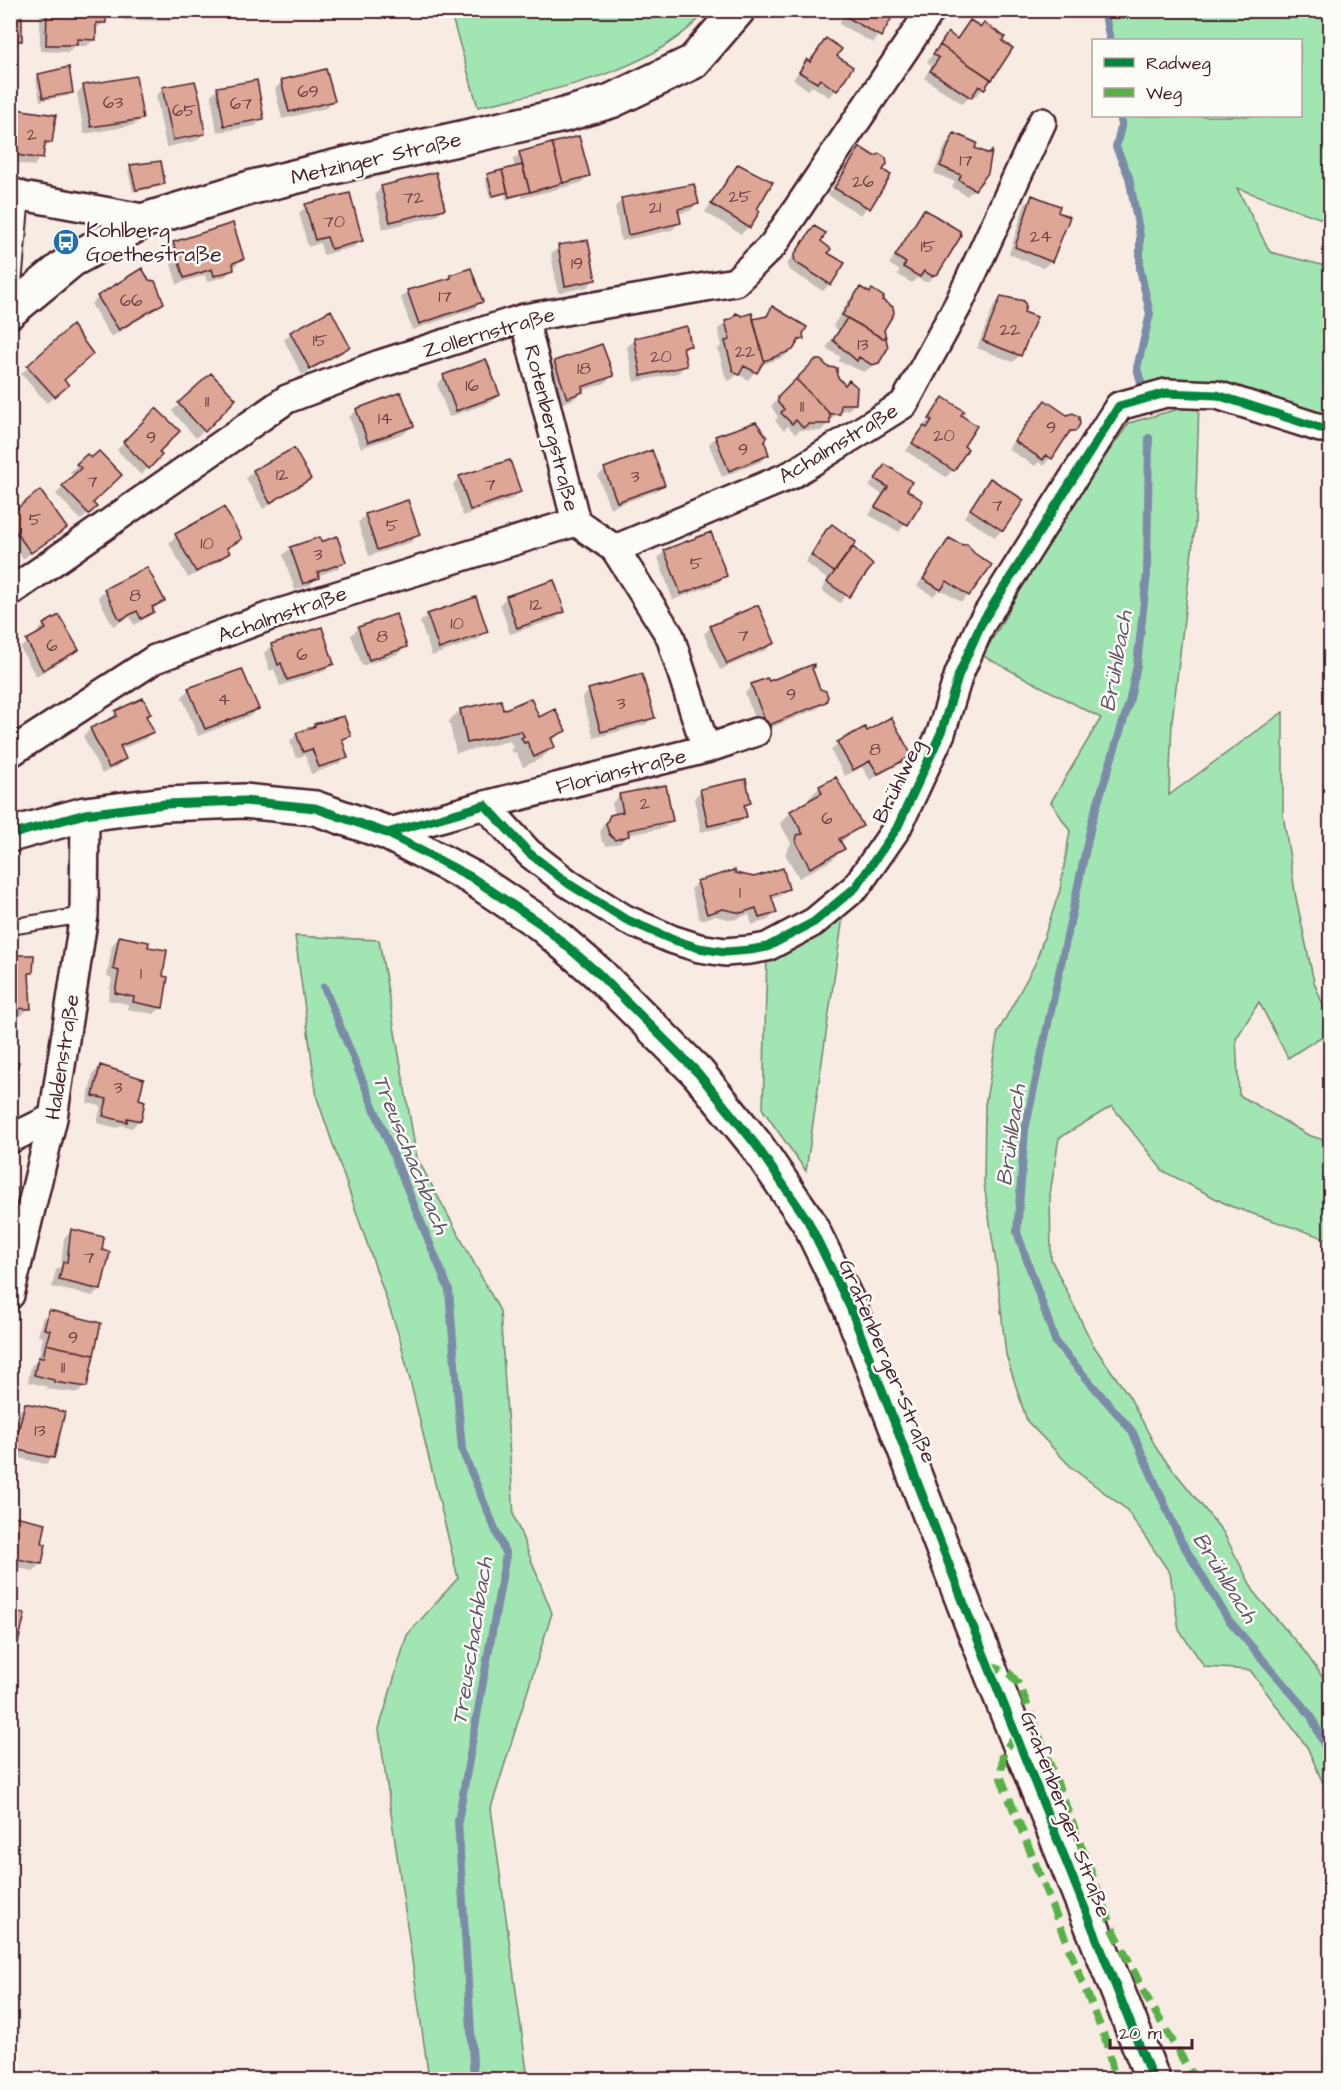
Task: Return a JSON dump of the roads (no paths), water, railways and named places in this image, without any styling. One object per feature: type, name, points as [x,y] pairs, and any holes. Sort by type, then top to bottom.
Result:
[{"type":"street","name":"Metzinger Straße","points":[[11,310],[72,260],[148,219],[254,187],[564,115],[611,101],[693,62],[738,10]]},
{"type":"street","name":"Zollernstraße","points":[[10,592],[286,399],[380,364],[524,318],[735,282],[773,245],[931,10]]},
{"type":"street","name":"Achalmstraße","points":[[615,549],[791,475],[904,404],[959,303],[1042,122]]},
{"type":"street","points":[[16,194],[148,219]]},
{"type":"street","name":"Rotenbergstraße","points":[[524,318],[576,522],[615,549],[670,636],[706,749]]},
{"type":"street","name":"Brühlweg","points":[[485,805],[529,853],[569,884],[625,919],[699,948],[725,952],[767,947],[814,922],[856,887],[897,828],[941,733],[964,658],[981,624],[1119,406],[1166,393],[1217,395],[1320,428],[1330,428]]},
{"type":"street","name":"Achalmstraße","points":[[10,753],[155,659],[270,616],[576,522]]},
{"type":"street","name":"Florianstraße","points":[[485,805],[706,749],[756,732]]},
{"type":"street","name":"Grafenberger Straße","points":[[10,835],[85,814],[165,804],[244,801],[315,808],[387,833],[471,877],[541,924],[598,973],[698,1073],[756,1145],[808,1221],[850,1306],[971,1622],[1153,2079]]},
{"type":"street","points":[[387,833],[485,805]]},
{"type":"street","name":"Haldenstraße","points":[[10,1295],[53,1118],[84,915],[85,814]]},
{"type":"street","points":[[10,1139],[53,1118]]},
{"type":"lane","points":[[11,310],[16,194]]},
{"type":"lane","points":[[10,927],[84,915]]},
{"type":"waterway","points":[[1104,10],[1110,39]]},
{"type":"waterway","points":[[1121,117],[1116,147],[1129,177],[1140,236],[1140,269],[1150,314],[1137,368],[1142,386],[1152,386]]},
{"type":"waterway","name":"Brühlbach","points":[[1149,438],[1147,574],[1137,665],[1129,703],[1092,821],[1025,1130],[1017,1232],[1056,1343],[1132,1431],[1181,1541],[1228,1619],[1311,1716],[1330,1757]]},
{"type":"waterway","name":"Treuschachbach","points":[[324,987],[449,1290],[462,1450],[506,1555],[458,1821],[474,2080]]},
{"type":"place","name":"Kohlberg Goethestraße","points":[[66,242]]}]
